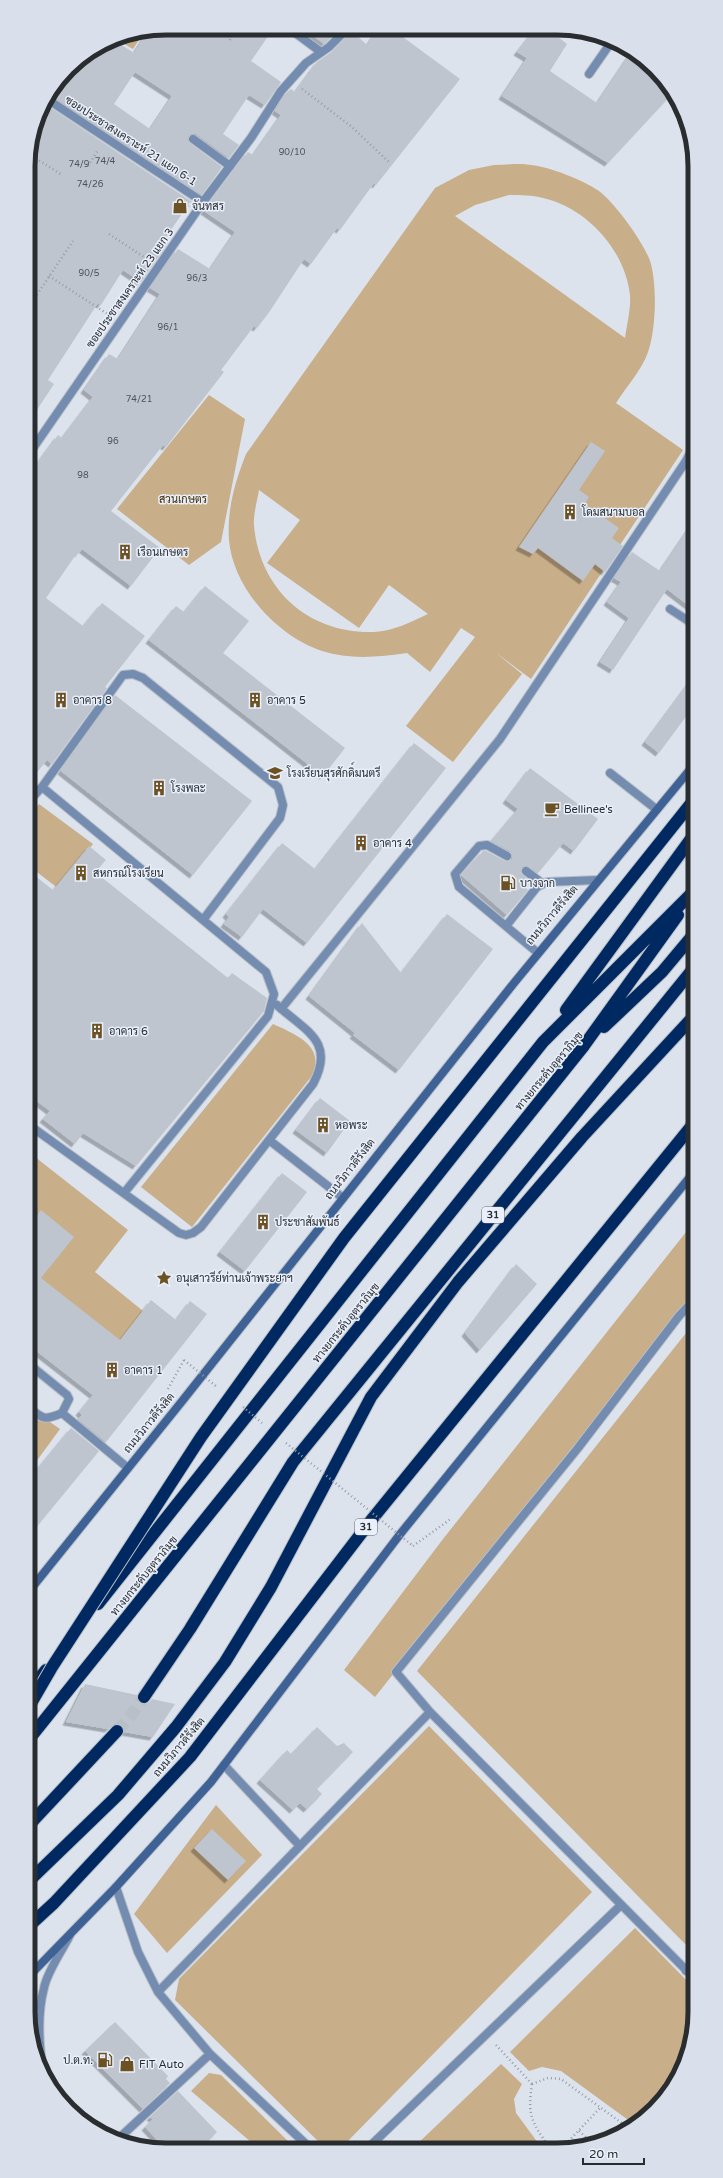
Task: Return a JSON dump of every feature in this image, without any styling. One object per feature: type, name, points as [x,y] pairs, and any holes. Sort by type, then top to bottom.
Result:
[{"type":"highway","points":[[35,1696],[52,1667],[201,1437],[339,1244],[688,807]]},
{"type":"highway","points":[[35,1684],[543,1042],[688,843]]},
{"type":"highway","points":[[543,1042],[688,898]]},
{"type":"highway","points":[[583,1047],[688,900]]},
{"type":"highway","name":"ทางยกระดับอุตราภิมุข","points":[[35,1732],[583,1047],[662,972],[688,941]]},
{"type":"highway","name":"31","points":[[144,1697],[190,1629],[293,1462],[688,975]]},
{"type":"highway","points":[[35,1875],[118,1795],[176,1727],[225,1662],[271,1587],[371,1397],[458,1282],[582,1137],[688,1023]]},
{"type":"highway","name":"ถนนวิภาวดีรังสิต","points":[[35,1920],[54,1903],[190,1757],[373,1518],[688,1129]]},
{"type":"highway","points":[[35,1819],[117,1731]]},
{"type":"main road","name":"ถนนวิภาวดีรังสิต","points":[[35,1584],[538,953],[688,772]]},
{"type":"main road","points":[[35,1969],[116,1887],[211,1782],[401,1533],[688,1179]]},
{"type":"street","points":[[298,35],[321,52]]},
{"type":"street","name":"ซอยประชาสงเคราะห์ 23 แยก 3","points":[[35,445],[158,266],[203,202],[251,138],[281,91],[306,63],[340,35]]},
{"type":"street","points":[[589,74],[609,46]]},
{"type":"street","name":"ซอยประชาสงเคราะห์ 21 แยก 6-1","points":[[51,102],[203,202]]},
{"type":"street","points":[[193,139],[230,166]]},
{"type":"street","points":[[281,1009],[500,739],[688,456]]},
{"type":"street","points":[[670,609],[688,621]]},
{"type":"street","points":[[35,795],[123,675],[133,674],[143,678],[278,787],[283,805],[280,818],[203,920]]},
{"type":"street","points":[[610,773],[656,810]]},
{"type":"street","points":[[42,787],[266,972],[274,994],[268,1016],[124,1193]]},
{"type":"street","points":[[507,856],[487,845],[479,846],[455,874],[459,887],[538,953]]},
{"type":"street","points":[[526,871],[543,884]]},
{"type":"street","points":[[506,926],[537,887],[547,882],[598,880]]},
{"type":"street","points":[[35,1131],[179,1233],[186,1235],[193,1233],[201,1227],[317,1077],[322,1053],[316,1038],[272,1001]]},
{"type":"street","points":[[269,1140],[343,1198]]},
{"type":"street","points":[[686,1970],[430,1712],[396,1672],[578,1448],[679,1316],[688,1306]]},
{"type":"street","points":[[35,1369],[67,1395],[69,1399],[68,1404],[62,1413],[49,1419],[42,1418],[35,1412]]},
{"type":"street","points":[[62,1413],[128,1468]]},
{"type":"street","points":[[158,1992],[430,1712]]},
{"type":"street","points":[[224,1765],[300,1846]]},
{"type":"street","points":[[116,1887],[138,1952],[158,1992],[210,2054],[304,2143]]},
{"type":"street","points":[[373,2143],[621,1905]]},
{"type":"street","points":[[40,2046],[40,2012],[44,1987],[71,1933]]},
{"type":"street","points":[[122,2135],[210,2054]]},
{"type":"path","points":[[230,40],[232,35]]},
{"type":"path","points":[[291,80],[352,127],[390,163]]},
{"type":"path","points":[[88,166],[106,138]]},
{"type":"path","points":[[35,158],[62,175]]},
{"type":"path","points":[[109,234],[158,266]]},
{"type":"path","points":[[35,297],[73,241]]},
{"type":"path","points":[[49,276],[120,322]]},
{"type":"path","points":[[168,1389],[184,1360],[222,1390]]},
{"type":"path","points":[[240,1405],[265,1425]]},
{"type":"path","points":[[283,1440],[413,1546],[452,1518]]},
{"type":"path","points":[[486,2035],[532,2084]]},
{"type":"path","points":[[532,2084],[548,2078],[561,2079],[625,2125]]},
{"type":"path","points":[[532,2084],[529,2104],[533,2124],[546,2143]]},
{"type":"path","points":[[567,2143],[601,2107]]},
{"type":"path","points":[[579,2131],[587,2139]]},
{"type":"green space","points":[[140,38],[133,49],[122,43]]},
{"type":"green space","points":[[517,164],[547,168],[575,178],[599,191],[621,214],[643,246],[651,264],[655,308],[653,332],[648,352],[638,372],[616,403],[683,450],[531,679],[495,652],[522,674],[453,762],[406,726],[475,637],[461,628],[430,672],[407,653],[386,656],[354,657],[333,654],[305,644],[274,622],[260,608],[248,592],[232,558],[229,540],[229,517],[238,475],[246,454],[435,188],[469,170],[494,165]],"holes":[[[509,195],[535,196],[559,203],[589,221],[601,233],[612,247],[627,278],[630,300],[625,338],[455,216],[475,205]],[[259,490],[300,520],[267,563],[359,628],[389,585],[428,614],[402,626],[388,630],[374,632],[350,631],[329,625],[309,616],[292,604],[277,588],[266,570],[258,549],[254,522]]]},
{"type":"green space","name":"สวนเกษตร","points":[[209,395],[245,419],[221,542],[189,565],[117,509]]},
{"type":"green space","points":[[39,804],[93,844],[59,889],[35,871],[35,809]]},
{"type":"green space","points":[[273,1024],[307,1043],[315,1058],[315,1067],[311,1077],[192,1227],[141,1187]]},
{"type":"green space","points":[[35,1157],[128,1230],[95,1272],[143,1311],[112,1357],[35,1307]]},
{"type":"green space","points":[[688,1230],[688,1303],[375,1697],[344,1670],[443,1539]]},
{"type":"green space","points":[[688,1331],[688,1947],[417,1671]]},
{"type":"green space","points":[[35,1412],[60,1429],[35,1463]]},
{"type":"green space","points":[[429,1726],[592,1892],[346,2143],[320,2143],[175,2000],[179,1979]]},
{"type":"green space","points":[[216,1805],[262,1855],[167,1953],[134,1914]]},
{"type":"green space","points":[[635,1928],[688,1982],[688,2021],[684,2046],[678,2062],[671,2078],[656,2099],[644,2111],[630,2121],[561,2071],[542,2067],[529,2071],[510,2052]]},
{"type":"green space","points":[[501,2064],[522,2084],[514,2099],[516,2113],[538,2143],[418,2143]]},
{"type":"green space","points":[[209,2073],[221,2075],[290,2143],[252,2143],[191,2091]]},
{"type":"building","points":[[157,35],[269,35],[251,61],[281,82],[265,105],[249,95],[223,134],[239,145],[229,158],[196,134],[191,134],[188,136],[190,143],[222,167],[202,195],[57,99],[62,91],[60,89],[79,67],[108,48],[119,44],[134,53],[144,37]],"holes":[[[135,72],[172,96],[150,129],[114,104]]]},
{"type":"building","points":[[312,35],[333,35],[324,44]]},
{"type":"building","points":[[348,35],[356,35],[367,45],[374,35],[400,35],[460,79],[376,185],[374,183],[340,230],[337,228],[311,264],[304,259],[270,311],[257,328],[254,326],[221,370],[224,372],[166,447],[163,445],[111,511],[160,548],[131,586],[82,549],[78,554],[77,553],[46,598],[83,626],[102,603],[145,636],[105,687],[107,688],[52,764],[47,760],[35,775],[35,467],[58,435],[62,438],[93,397],[84,390],[109,354],[118,359],[160,294],[150,288],[178,249],[210,269],[235,232],[204,211],[248,152],[253,155],[281,115],[275,111],[285,94],[291,89],[295,92],[317,62],[333,51]]},
{"type":"building","points":[[530,35],[555,35],[567,44],[550,71],[597,103],[629,56],[650,73],[669,97],[608,163],[502,96],[527,58],[517,52]]},
{"type":"building","points":[[51,108],[195,204],[190,202],[164,240],[168,243],[141,282],[123,270],[101,305],[98,303],[48,380],[54,384],[35,413],[35,157],[39,132],[44,119]]},
{"type":"building","name":"โดมสนามบอล","points":[[591,442],[605,451],[579,490],[589,497],[585,504],[619,528],[612,538],[623,546],[605,572],[595,564],[583,581],[538,548],[533,554],[519,547]]},
{"type":"building","points":[[688,529],[688,605],[667,589],[613,670],[600,662],[629,618],[607,602],[621,582],[614,578],[632,552],[660,571]]},
{"type":"building","name":"อาคาร 5","points":[[205,586],[249,621],[223,653],[345,748],[323,776],[149,640],[176,606],[184,612]]},
{"type":"building","points":[[688,684],[688,714],[659,753],[645,742]]},
{"type":"building","name":"โรงพละ","points":[[115,695],[252,801],[193,875],[61,771]]},
{"type":"building","name":"อาคาร 4","points":[[414,743],[446,768],[307,943],[263,909],[242,937],[224,924],[229,917],[226,914],[282,843],[315,869]]},
{"type":"building","points":[[530,768],[598,819],[574,851],[563,843],[538,873],[527,866],[522,867],[521,873],[531,882],[526,888],[528,890],[507,915],[461,875],[483,851],[486,851],[505,861],[512,859],[510,851],[491,841],[518,809],[506,800]]},
{"type":"building","name":"อาคาร 6","points":[[89,846],[106,860],[95,872],[228,978],[232,973],[267,998],[264,1011],[136,1166],[83,1133],[75,1144],[43,1119],[50,1111],[35,1100],[35,876],[53,890]]},
{"type":"building","points":[[447,914],[493,949],[399,1070],[353,1035],[355,1033],[309,996],[362,923],[401,973]]},
{"type":"building","name":"หอพระ","points":[[320,1098],[350,1121],[327,1153],[296,1130]]},
{"type":"building","name":"ประชาสัมพันธ์","points":[[282,1173],[307,1192],[245,1271],[220,1252]]},
{"type":"building","name":"อาคาร 1","points":[[41,1210],[74,1237],[41,1278],[120,1340],[151,1300],[176,1320],[190,1301],[207,1314],[106,1442],[78,1419],[82,1415],[79,1412],[93,1395],[35,1350],[35,1218]]},
{"type":"building","points":[[516,1264],[537,1284],[480,1350],[465,1333]]},
{"type":"building","points":[[71,1428],[99,1451],[35,1529],[35,1472]]},
{"type":"building","points":[[85,1684],[137,1695],[137,1701],[143,1704],[148,1704],[152,1699],[175,1704],[153,1737],[124,1732],[122,1726],[118,1724],[114,1724],[108,1729],[66,1722]]},
{"type":"building","points":[[317,1727],[337,1746],[344,1743],[353,1752],[317,1789],[322,1794],[307,1809],[300,1803],[293,1810],[260,1780],[287,1750],[291,1754]]},
{"type":"building","points":[[212,1829],[246,1861],[228,1880],[194,1848]]},
{"type":"building","name":"FIT Auto","points":[[115,2022],[168,2076],[166,2079],[170,2083],[143,2109],[85,2051]]},
{"type":"building","points":[[178,2091],[217,2132],[206,2143],[160,2143],[145,2127],[153,2119],[150,2117]]},
{"type":"tunnel","points":[[117,1731],[144,1697]]},
{"type":"place","name":"จันทสร","points":[[180,206]]},
{"type":"place","name":"โดมสนามบอล","points":[[570,512]]},
{"type":"place","name":"เรือนเกษตร","points":[[125,552]]},
{"type":"place","name":"อาคาร 8","points":[[61,700]]},
{"type":"place","name":"อาคาร 5","points":[[255,700]]},
{"type":"place","name":"โรงเรียนสุรศักดิ์มนตรี","points":[[275,773]]},
{"type":"place","name":"โรงพละ","points":[[159,788]]},
{"type":"place","name":"Bellinee's","points":[[552,809]]},
{"type":"place","name":"อาคาร 4","points":[[361,843]]},
{"type":"place","name":"สหกรณ์โรงเรียน","points":[[81,873]]},
{"type":"place","name":"บางจาก","points":[[508,883]]},
{"type":"place","name":"อาคาร 6","points":[[97,1031]]},
{"type":"place","name":"หอพระ","points":[[323,1125]]},
{"type":"place","name":"ประชาสัมพันธ์","points":[[263,1222]]},
{"type":"place","name":"อนุเสาวรีย์ท่านเจ้าพระยาฯ","points":[[164,1278]]},
{"type":"place","name":"อาคาร 1","points":[[112,1370]]},
{"type":"place","name":"ป.ต.ท.","points":[[105,2060]]},
{"type":"place","name":"FIT Auto","points":[[127,2064]]}]
